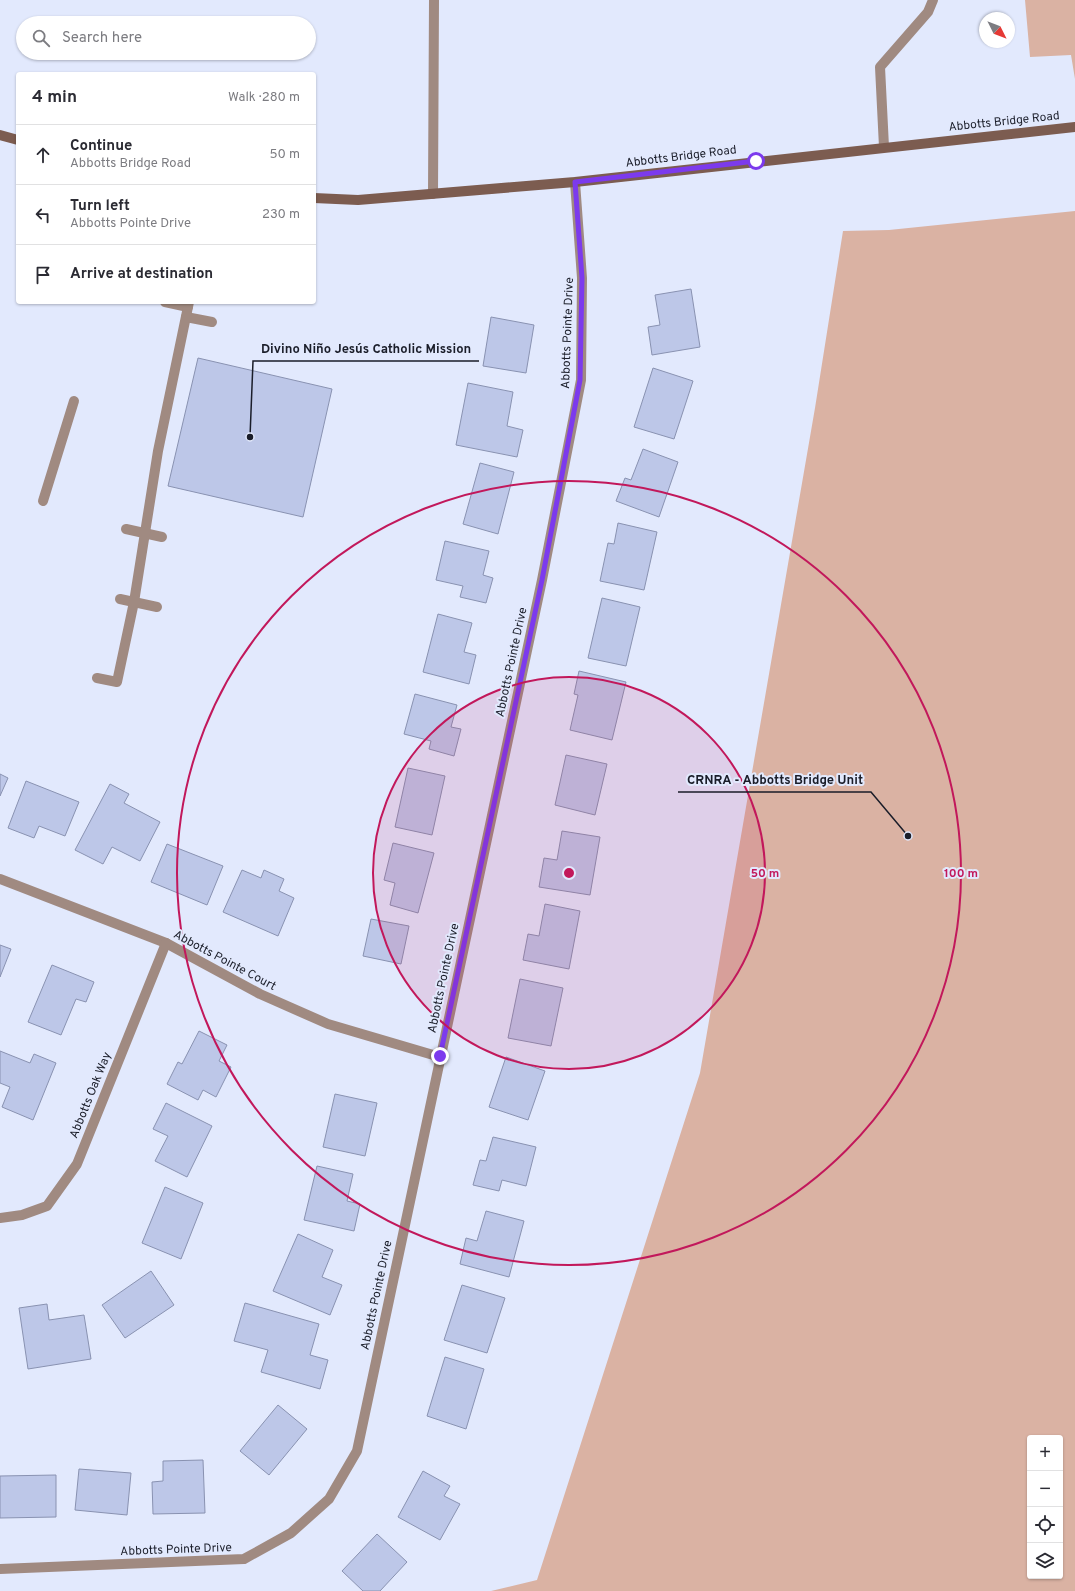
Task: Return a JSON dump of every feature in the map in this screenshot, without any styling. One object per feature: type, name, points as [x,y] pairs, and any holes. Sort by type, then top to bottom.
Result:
[{"type":"main road","name":"Abbotts Bridge Road","points":[[316,198],[358,200],[575,182],[1075,127]]},
{"type":"main road","points":[[0,135],[16,139]]},
{"type":"street","points":[[433,194],[434,0]]},
{"type":"street","points":[[884,147],[880,67],[928,12],[932,0]]},
{"type":"street","name":"Abbotts Pointe Drive","points":[[0,1569],[244,1559],[291,1533],[329,1499],[357,1451],[542,580],[580,380],[582,278],[575,182]]},
{"type":"street","points":[[97,678],[117,682],[134,602],[158,450],[189,304]]},
{"type":"street","points":[[186,317],[212,322]]},
{"type":"street","points":[[43,501],[74,400]]},
{"type":"street","points":[[126,530],[162,537]]},
{"type":"street","points":[[120,599],[157,607]]},
{"type":"street","name":"Abbotts Pointe Court","points":[[0,879],[166,943],[260,994],[328,1024],[440,1056]]},
{"type":"street","name":"Abbotts Oak Way","points":[[0,1218],[22,1215],[47,1206],[76,1164],[166,943]]},
{"type":"shaded area","points":[[1025,0],[1075,0],[1075,79],[1071,55],[1030,57]]},
{"type":"shaded area","points":[[1075,211],[1075,1591],[491,1591],[537,1580],[700,1073],[815,408],[843,231],[889,230]]},
{"type":"building","points":[[691,289],[700,347],[652,355],[648,327],[660,325],[655,295]]},
{"type":"building","points":[[491,317],[534,325],[526,373],[483,366]]},
{"type":"building","points":[[198,358],[332,389],[303,517],[168,486]]},
{"type":"building","points":[[653,368],[693,381],[674,439],[634,427]]},
{"type":"building","points":[[468,383],[513,392],[507,426],[523,430],[517,457],[456,445]]},
{"type":"building","points":[[643,449],[678,462],[659,517],[616,501],[625,478],[631,480]]},
{"type":"building","points":[[480,463],[514,472],[498,534],[463,524]]},
{"type":"building","points":[[618,523],[657,532],[644,590],[600,581],[608,543],[614,544]]},
{"type":"building","points":[[445,541],[489,551],[483,575],[493,578],[486,603],[460,597],[463,586],[436,580]]},
{"type":"building","points":[[602,598],[640,607],[626,666],[588,658]]},
{"type":"building","points":[[438,614],[472,623],[464,652],[476,655],[469,684],[423,672]]},
{"type":"building","points":[[579,671],[626,682],[612,740],[570,730],[578,695],[574,694]]},
{"type":"building","points":[[415,694],[457,705],[451,727],[461,729],[454,756],[429,749],[431,741],[404,734]]},
{"type":"building","points":[[566,755],[607,764],[595,815],[555,805]]},
{"type":"building","points":[[408,768],[445,776],[432,835],[395,827]]},
{"type":"building","points":[[0,774],[8,778],[0,796]]},
{"type":"building","points":[[26,781],[79,802],[65,836],[39,826],[34,838],[8,828]]},
{"type":"building","points":[[110,784],[129,794],[124,803],[160,822],[140,861],[112,847],[103,864],[75,850]]},
{"type":"building","points":[[562,831],[600,837],[590,895],[539,887],[544,858],[557,860]]},
{"type":"building","points":[[393,843],[434,853],[418,913],[390,905],[395,883],[384,880]]},
{"type":"building","points":[[167,844],[223,866],[207,905],[151,882]]},
{"type":"building","points":[[242,870],[261,878],[264,870],[284,879],[279,891],[294,898],[278,936],[223,912]]},
{"type":"building","points":[[545,904],[580,911],[569,969],[523,960],[528,934],[539,936]]},
{"type":"building","points":[[371,919],[409,926],[401,964],[363,956]]},
{"type":"building","points":[[0,945],[11,949],[0,977]]},
{"type":"building","points":[[52,965],[94,982],[86,1002],[76,999],[61,1035],[28,1022]]},
{"type":"building","points":[[520,979],[563,988],[551,1046],[508,1038]]},
{"type":"building","points":[[199,1031],[227,1045],[219,1061],[231,1067],[216,1097],[203,1090],[198,1100],[167,1084],[178,1062],[182,1064]]},
{"type":"building","points":[[0,1051],[30,1063],[34,1054],[56,1063],[33,1120],[2,1107],[10,1087],[0,1083]]},
{"type":"building","points":[[506,1057],[545,1071],[528,1120],[489,1107]]},
{"type":"building","points":[[335,1094],[377,1103],[365,1156],[323,1147]]},
{"type":"building","points":[[166,1103],[212,1126],[187,1177],[155,1161],[168,1136],[153,1129]]},
{"type":"building","points":[[493,1137],[536,1147],[526,1186],[502,1180],[499,1191],[473,1185],[480,1160],[486,1161]]},
{"type":"building","points":[[317,1166],[353,1174],[347,1201],[360,1204],[354,1231],[304,1220]]},
{"type":"building","points":[[165,1187],[203,1203],[181,1259],[142,1243]]},
{"type":"building","points":[[486,1211],[524,1221],[509,1277],[460,1264],[466,1238],[477,1241]]},
{"type":"building","points":[[298,1234],[333,1250],[322,1277],[342,1285],[330,1315],[273,1291]]},
{"type":"building","points":[[151,1271],[174,1305],[125,1338],[102,1305]]},
{"type":"building","points":[[462,1285],[505,1298],[487,1353],[444,1340]]},
{"type":"building","points":[[245,1303],[319,1324],[310,1355],[328,1360],[320,1389],[261,1372],[268,1350],[234,1341]]},
{"type":"building","points":[[47,1304],[49,1320],[84,1315],[91,1359],[28,1369],[19,1308]]},
{"type":"building","points":[[445,1357],[484,1369],[466,1429],[427,1416]]},
{"type":"building","points":[[278,1405],[307,1429],[269,1475],[240,1451]]},
{"type":"building","points":[[203,1460],[205,1513],[153,1514],[152,1482],[163,1481],[163,1461]]},
{"type":"building","points":[[79,1469],[131,1473],[127,1515],[75,1510]]},
{"type":"building","points":[[423,1471],[450,1486],[444,1496],[460,1504],[440,1540],[398,1517]]},
{"type":"building","points":[[56,1475],[56,1517],[0,1518],[0,1476]]},
{"type":"building","points":[[377,1534],[407,1562],[380,1591],[363,1591],[342,1571]]},
{"type":"place","name":"Divino Niño Jesús Catholic Mission","points":[[250,437]]},
{"type":"place","name":"CRNRA - Abbotts Bridge Unit","points":[[908,836]]},
{"type":"route","points":[[440,1056],[542,580],[580,380],[582,278],[575,182],[756,161]]}]
